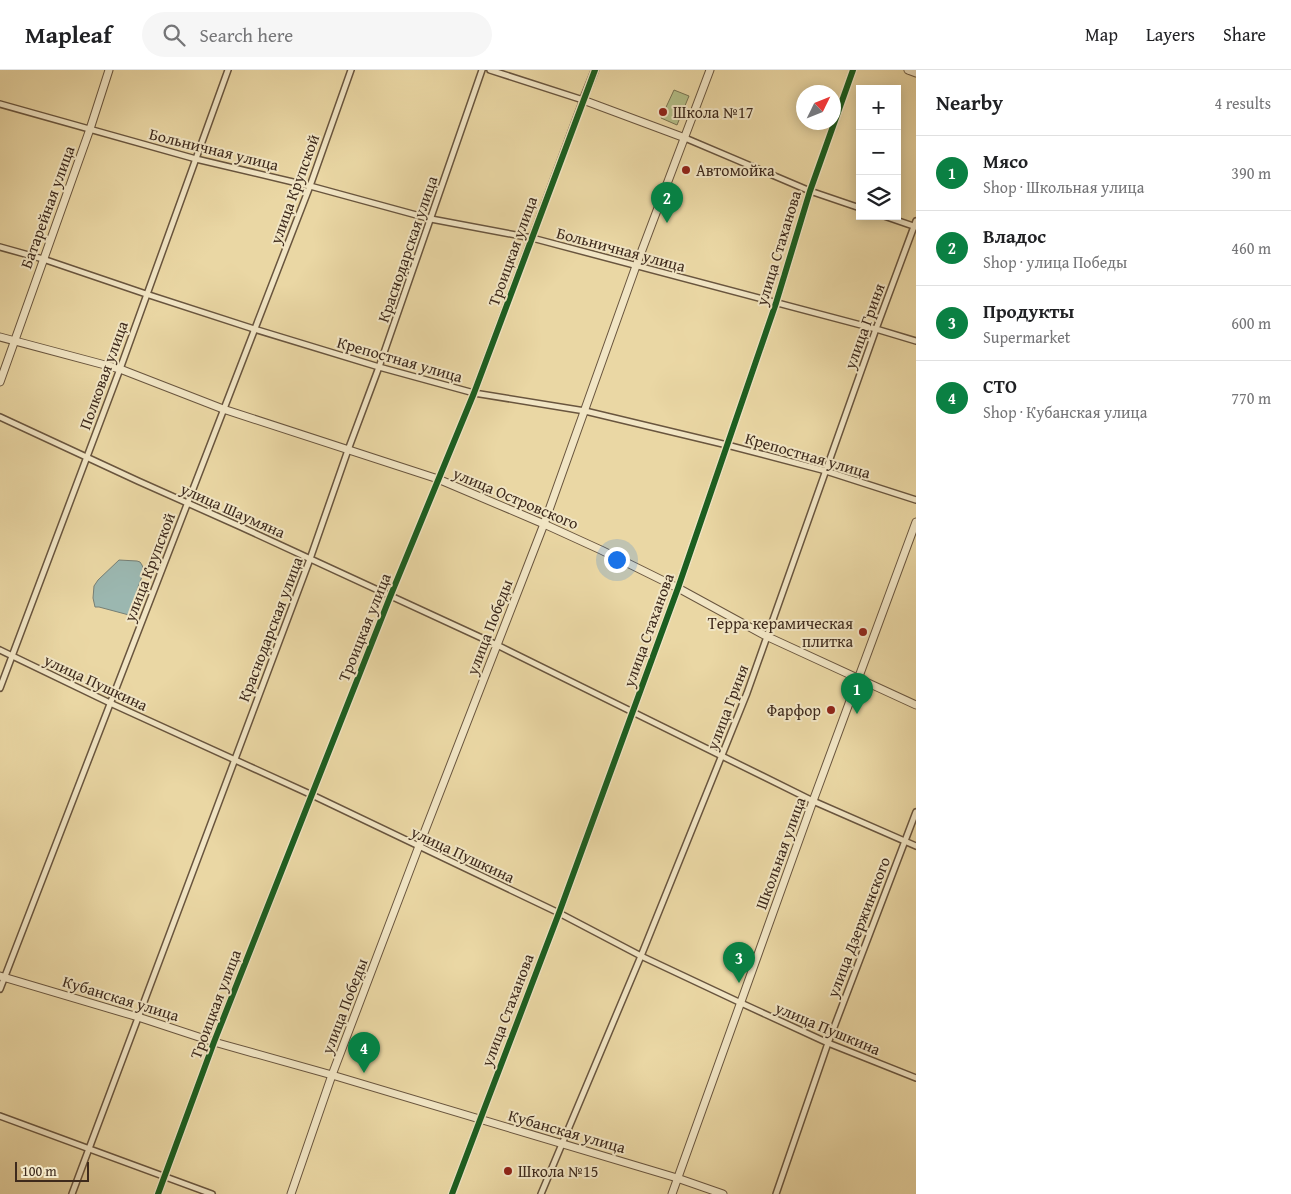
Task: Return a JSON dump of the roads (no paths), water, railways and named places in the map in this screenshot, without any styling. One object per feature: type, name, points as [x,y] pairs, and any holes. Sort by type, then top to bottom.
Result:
[{"type":"street","name":"Батарейная улица","points":[[0,382],[90,129],[109,70]]},
{"type":"street","name":"Полковая улица","points":[[0,688],[120,369],[228,70]]},
{"type":"street","name":"улица Крупской","points":[[0,989],[2,976],[310,186],[352,70]]},
{"type":"street","name":"Краснодарская улица","points":[[72,1194],[310,559],[482,70]]},
{"type":"street","points":[[490,70],[583,100],[684,138],[810,191],[856,207]]},
{"type":"street","name":"Троицкая улица","points":[[158,1194],[214,1042],[390,597],[474,392],[595,70]]},
{"type":"street","name":"улица Победы","points":[[291,1194],[332,1075],[544,524],[636,266],[710,70]]},
{"type":"street","name":"улица Стаханова","points":[[452,1194],[559,913],[678,588],[776,303],[810,191],[853,70]]},
{"type":"street","points":[[908,70],[916,73]]},
{"type":"street","name":"Больничная улица","points":[[0,104],[196,159],[310,186],[431,219],[532,238],[916,341]]},
{"type":"street","points":[[898,220],[915,225]]},
{"type":"street","name":"улица Гриня","points":[[541,1194],[642,956],[746,693],[915,225]]},
{"type":"street","name":"Крепостная улица","points":[[0,247],[43,259],[254,329],[379,367],[474,392],[585,411],[727,445],[826,471],[916,500]]},
{"type":"street","name":"улица Островского","points":[[0,337],[120,369],[223,409],[438,479],[601,550],[678,588],[766,636],[916,704]]},
{"type":"street","name":"улица Шаумяна","points":[[0,417],[497,645],[813,801],[916,846]]},
{"type":"street","name":"Школьная улица","points":[[672,1194],[813,801],[916,522]]},
{"type":"street","name":"улица Пушкина","points":[[0,650],[419,846],[559,913],[741,1004],[828,1043],[916,1078]]},
{"type":"street","name":"улица Дзержинского","points":[[776,1194],[828,1043],[916,812]]},
{"type":"street","name":"Кубанская улица","points":[[2,976],[214,1042],[332,1075],[677,1178],[722,1194]]},
{"type":"street","points":[[0,1116],[212,1194]]},
{"type":"water","points":[[119,560],[140,562],[144,571],[137,590],[138,598],[132,614],[129,615],[95,607],[93,598],[94,586],[98,580]]},
{"type":"place","name":"Школа №17","points":[[663,112]]},
{"type":"place","name":"Автомойка","points":[[686,170]]},
{"type":"place","name":"Владос","points":[[667,223]]},
{"type":"place","name":"Терра керамическая плитка","points":[[863,632]]},
{"type":"place","name":"Фарфор","points":[[831,710]]},
{"type":"place","name":"Мясо","points":[[857,714]]},
{"type":"place","name":"Продукты","points":[[739,983]]},
{"type":"place","name":"СТО","points":[[364,1073]]},
{"type":"place","name":"Школа №15","points":[[508,1171]]}]
